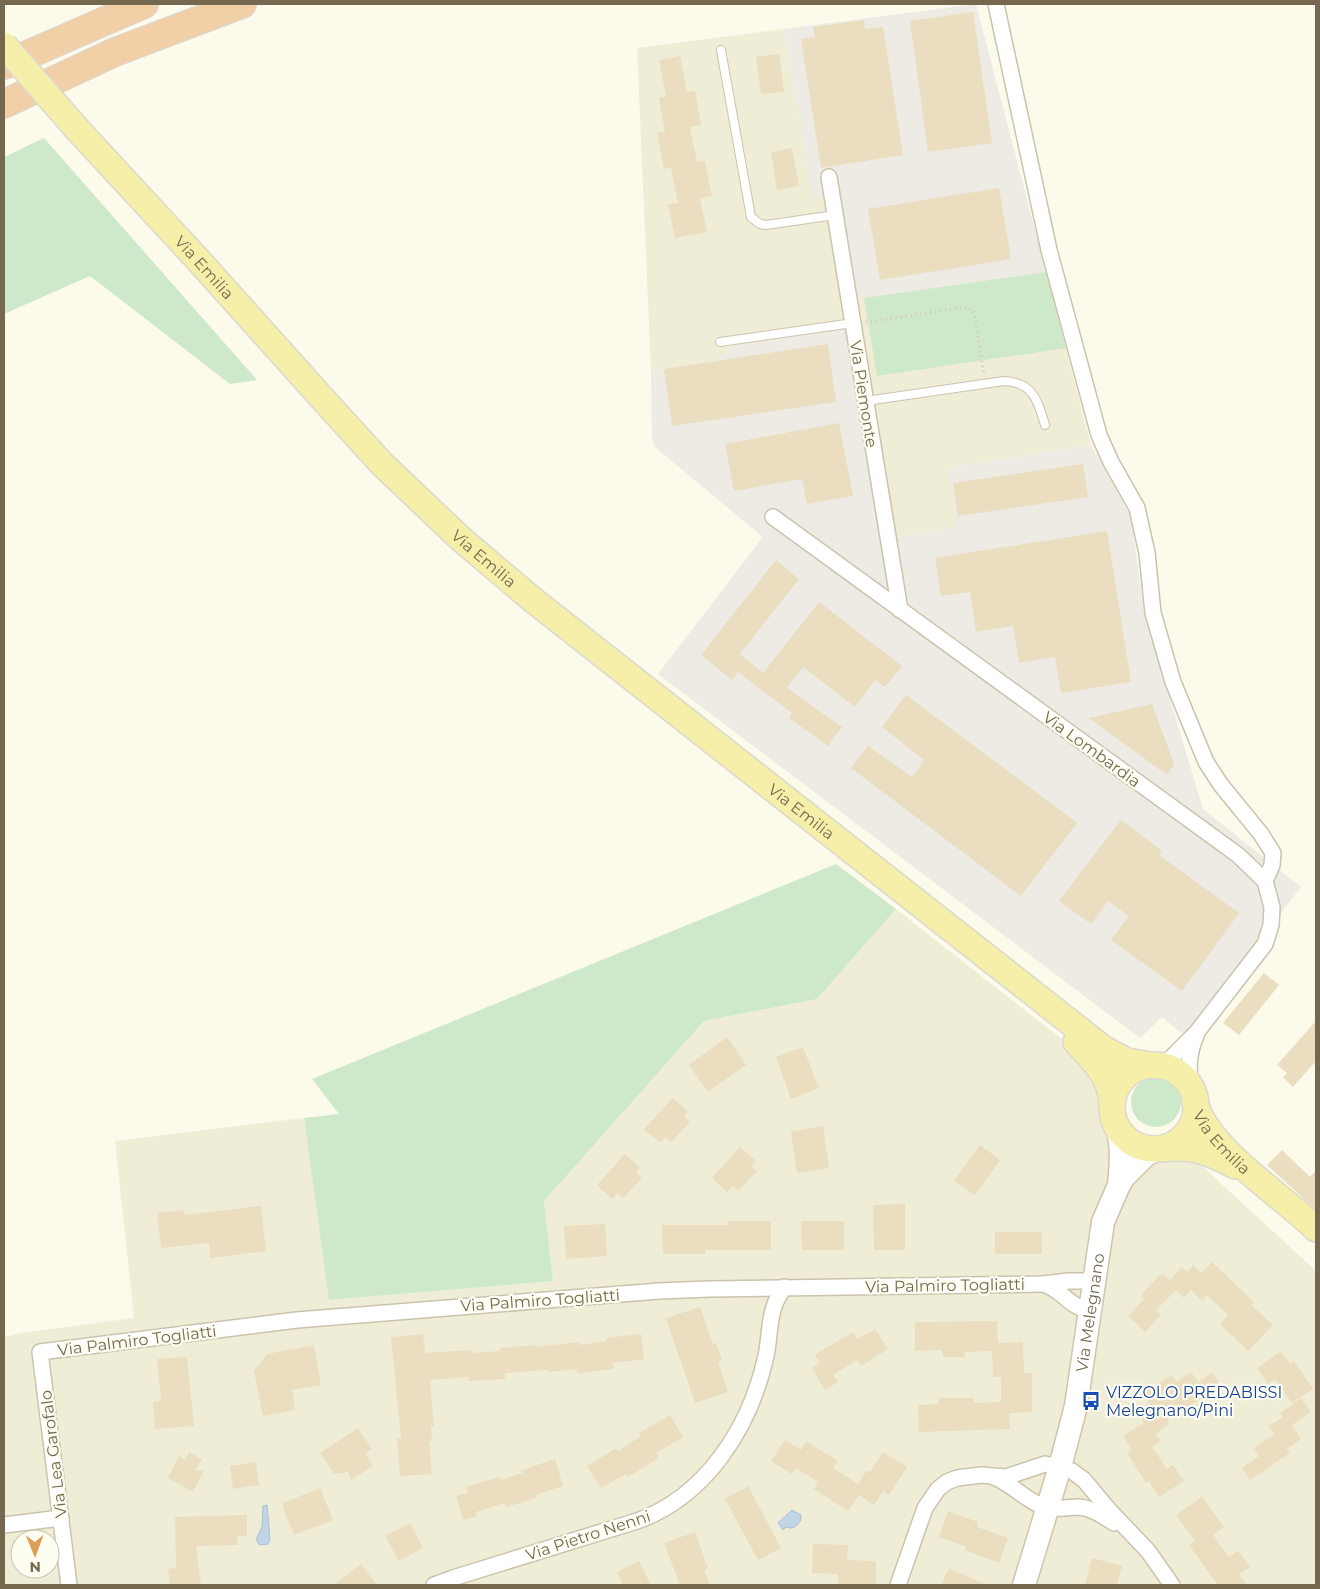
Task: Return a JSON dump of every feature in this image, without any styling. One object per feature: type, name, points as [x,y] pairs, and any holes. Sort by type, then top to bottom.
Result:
[{"type":"highway","points":[[4,65],[144,4]]},
{"type":"highway","points":[[4,104],[115,52],[242,4]]},
{"type":"main road","name":"Via Emilia","points":[[4,45],[77,130],[200,262],[353,433],[461,539],[533,600],[1036,997],[1110,1053],[1127,1061],[1156,1066]]},
{"type":"main road","name":"Via Emilia","points":[[1036,997],[1099,1067],[1110,1086],[1114,1115]]},
{"type":"main road","points":[[1156,1066],[1177,1072],[1185,1079],[1194,1096],[1195,1115],[1190,1130],[1176,1143],[1161,1149],[1146,1149],[1134,1144],[1123,1136],[1114,1115],[1116,1089],[1125,1077],[1137,1068],[1156,1066]]},
{"type":"main road","name":"Via Emilia","points":[[1194,1096],[1199,1115],[1227,1150],[1255,1177],[1316,1229]]},
{"type":"main road","name":"Via Emilia","points":[[1161,1149],[1185,1148],[1208,1152],[1255,1177]]},
{"type":"street","points":[[996,4],[1049,250],[1099,435],[1111,462],[1137,508],[1147,554],[1153,613],[1173,682],[1206,762],[1221,785],[1261,834],[1273,853],[1272,865],[1266,881],[1272,907],[1272,924],[1265,944],[1197,1032],[1170,1059],[1156,1066]]},
{"type":"street","name":"Via Piemonte","points":[[829,177],[900,610]]},
{"type":"street","name":"Via Lombardia","points":[[773,517],[1238,855],[1266,881]]},
{"type":"street","points":[[1194,1096],[1189,1075],[1189,1061],[1197,1032]]},
{"type":"street","name":"Via Melegnano","points":[[1024,1585],[1048,1508],[1076,1406],[1104,1222],[1119,1184],[1121,1152],[1114,1115]]},
{"type":"street","name":"Via Melegnano","points":[[1119,1184],[1146,1154],[1161,1149]]},
{"type":"street","name":"Via Palmiro Togliatti","points":[[40,1352],[368,1313],[659,1291],[784,1287],[1042,1284],[1094,1281]]},
{"type":"street","name":"Via Palmiro Togliatti","points":[[1042,1284],[1051,1286],[1074,1306],[1090,1310]]},
{"type":"street","name":"Via Pietro Nenni","points":[[434,1585],[637,1521],[654,1515],[681,1499],[716,1463],[740,1428],[750,1409],[765,1362],[775,1303],[784,1287]]},
{"type":"street","name":"Via Lea Garofalo","points":[[40,1352],[69,1585]]},
{"type":"street","points":[[898,1585],[925,1508],[938,1489],[957,1478],[969,1476],[1006,1477],[1045,1464],[1060,1466],[1072,1471],[1084,1480],[1148,1551],[1172,1585]]},
{"type":"street","points":[[989,1476],[1002,1480],[1035,1503],[1048,1508],[1087,1509],[1128,1531]]},
{"type":"street","points":[[4,1525],[61,1518]]},
{"type":"lane","points":[[721,50],[751,217],[755,222],[766,225],[835,215]]},
{"type":"lane","points":[[720,342],[853,324]]},
{"type":"lane","points":[[866,401],[1004,381],[1015,382],[1023,384],[1030,390],[1036,399],[1045,425]]},
{"type":"path","points":[[853,324],[963,307],[968,308],[974,313],[986,384]]},
{"type":"shaded area","points":[[976,4],[1046,272],[852,300],[835,196],[813,199],[784,29]]},
{"type":"shaded area","points":[[784,29],[813,198],[835,196],[852,299],[1046,272],[1091,445],[948,468],[958,527],[891,538],[732,346],[718,361],[651,371],[637,48]]},
{"type":"shaded area","points":[[857,327],[892,538],[957,527],[948,468],[1091,445],[1131,517],[1144,613],[1203,809],[1301,887],[1185,1036],[1162,1017],[1140,1038],[658,674],[763,537],[656,448],[652,440],[651,371],[718,361],[732,346]]},
{"type":"shaded area","points":[[896,909],[1077,1051],[1100,1085],[1105,1122],[1130,1148],[1155,1156],[1188,1153],[1316,1271],[1316,1585],[4,1585],[4,1337],[134,1318],[115,1141],[304,1118],[330,1300],[553,1281],[544,1201],[704,1021],[817,999]]},
{"type":"green space","points":[[44,138],[257,380],[230,384],[90,276],[4,314],[4,157]]},
{"type":"green space","points":[[1046,272],[1066,348],[877,376],[864,298]]},
{"type":"green space","points":[[836,864],[896,909],[817,999],[704,1021],[544,1201],[553,1281],[329,1300],[304,1118],[339,1114],[312,1079]]},
{"type":"green space","points":[[1151,1077],[1161,1077],[1174,1084],[1181,1097],[1181,1107],[1174,1120],[1161,1127],[1151,1127],[1142,1123],[1135,1116],[1131,1107],[1131,1097],[1135,1088],[1142,1081]]},
{"type":"water","points":[[267,1505],[270,1540],[268,1544],[260,1545],[257,1542],[257,1537],[262,1527],[263,1506]]},
{"type":"water","points":[[792,1510],[801,1515],[801,1520],[795,1527],[786,1527],[783,1530],[778,1523]]},
{"type":"building","points":[[973,12],[992,143],[928,152],[910,21]]},
{"type":"building","points":[[864,20],[865,29],[883,27],[903,155],[821,168],[801,39],[815,37],[813,27]]},
{"type":"building","points":[[779,54],[784,92],[761,94],[756,57]]},
{"type":"building","points":[[680,56],[687,92],[695,91],[701,125],[690,127],[697,162],[705,161],[712,196],[700,198],[707,232],[675,238],[668,204],[678,203],[671,167],[664,169],[657,133],[665,132],[659,98],[666,96],[659,60]]},
{"type":"building","points":[[792,148],[799,186],[777,190],[771,152]]},
{"type":"building","points":[[999,188],[1011,259],[880,280],[868,209]]},
{"type":"building","points":[[828,344],[836,402],[672,426],[664,369]]},
{"type":"building","points":[[839,423],[853,496],[807,504],[802,479],[734,491],[725,444]]},
{"type":"building","points":[[1083,464],[1088,497],[958,516],[953,483]]},
{"type":"building","points":[[1107,531],[1131,682],[1061,693],[1055,657],[1019,663],[1013,626],[976,632],[970,592],[941,596],[935,558]]},
{"type":"building","points":[[776,560],[799,579],[740,654],[763,673],[819,602],[902,666],[885,687],[875,680],[855,707],[803,667],[787,688],[842,727],[828,746],[789,718],[792,713],[738,672],[732,680],[701,655]]},
{"type":"building","points":[[906,695],[1077,823],[1021,896],[851,768],[868,746],[912,777],[924,760],[882,727]]},
{"type":"building","points":[[1152,704],[1174,764],[1167,775],[1089,718]]},
{"type":"building","points":[[1121,820],[1162,851],[1159,855],[1239,913],[1182,991],[1111,940],[1129,916],[1108,901],[1091,924],[1059,901]]},
{"type":"building","points":[[1264,973],[1279,985],[1239,1035],[1223,1023]]},
{"type":"building","points":[[1316,1021],[1316,1061],[1293,1087],[1283,1077],[1287,1073],[1277,1065]]},
{"type":"building","points":[[727,1037],[746,1065],[708,1092],[689,1065]]},
{"type":"building","points":[[803,1047],[819,1088],[791,1099],[776,1057]]},
{"type":"building","points":[[673,1098],[688,1112],[684,1117],[690,1122],[671,1142],[665,1137],[660,1143],[644,1129]]},
{"type":"building","points":[[823,1126],[829,1168],[797,1173],[791,1132]]},
{"type":"building","points":[[980,1145],[1000,1160],[975,1195],[954,1181]]},
{"type":"building","points":[[740,1147],[756,1161],[751,1166],[757,1171],[738,1191],[733,1186],[727,1192],[712,1178]]},
{"type":"building","points":[[1282,1150],[1310,1177],[1316,1170],[1316,1210],[1267,1165]]},
{"type":"building","points":[[625,1154],[640,1168],[636,1173],[642,1178],[623,1198],[617,1193],[612,1199],[597,1185]]},
{"type":"building","points":[[905,1204],[905,1250],[874,1250],[873,1205]]},
{"type":"building","points":[[261,1206],[266,1251],[210,1258],[209,1243],[161,1248],[157,1213],[184,1210],[184,1215]]},
{"type":"building","points":[[728,1221],[771,1221],[771,1250],[705,1250],[705,1254],[663,1254],[662,1225],[728,1225]]},
{"type":"building","points":[[801,1221],[844,1221],[844,1250],[802,1250]]},
{"type":"building","points":[[605,1224],[607,1256],[566,1259],[564,1226]]},
{"type":"building","points":[[995,1232],[1042,1232],[1042,1254],[995,1254]]},
{"type":"building","points":[[1212,1262],[1254,1302],[1251,1305],[1273,1325],[1248,1351],[1220,1324],[1228,1315],[1207,1295],[1202,1301],[1191,1290],[1184,1298],[1176,1290],[1156,1310],[1161,1315],[1145,1332],[1128,1316],[1144,1299],[1141,1295],[1162,1273],[1170,1280],[1182,1267],[1187,1272],[1193,1265],[1201,1273]]},
{"type":"building","points":[[700,1307],[713,1344],[716,1343],[722,1360],[718,1362],[728,1392],[695,1403],[666,1318]]},
{"type":"building","points":[[997,1321],[998,1343],[1023,1342],[1024,1373],[1032,1373],[1032,1412],[1009,1413],[1010,1429],[919,1432],[918,1405],[939,1404],[939,1398],[973,1398],[974,1403],[1001,1402],[1001,1377],[993,1377],[992,1351],[965,1352],[965,1357],[943,1357],[942,1350],[915,1351],[915,1322]]},
{"type":"building","points":[[875,1329],[888,1349],[861,1366],[857,1360],[833,1375],[838,1382],[825,1390],[812,1368],[820,1363],[815,1355],[853,1332],[857,1339]]},
{"type":"building","points":[[423,1334],[425,1353],[472,1350],[473,1353],[500,1351],[500,1348],[535,1345],[535,1347],[579,1342],[579,1345],[607,1341],[606,1338],[641,1334],[644,1359],[613,1363],[614,1369],[577,1373],[577,1369],[548,1372],[548,1370],[505,1373],[505,1379],[469,1381],[469,1377],[430,1380],[434,1426],[431,1426],[432,1441],[429,1441],[432,1474],[400,1476],[397,1438],[401,1438],[391,1337]]},
{"type":"building","points":[[314,1345],[321,1385],[292,1390],[295,1410],[263,1416],[254,1371],[267,1354]]},
{"type":"building","points":[[1281,1351],[1290,1364],[1294,1361],[1313,1389],[1292,1403],[1275,1379],[1268,1384],[1257,1368]]},
{"type":"building","points":[[187,1357],[194,1426],[155,1429],[153,1402],[161,1401],[157,1359]]},
{"type":"building","points":[[1191,1372],[1198,1382],[1212,1373],[1219,1382],[1208,1394],[1167,1420],[1169,1424],[1155,1434],[1161,1441],[1152,1447],[1167,1469],[1173,1465],[1184,1481],[1159,1497],[1149,1481],[1146,1483],[1127,1453],[1132,1450],[1123,1436],[1144,1423],[1136,1411],[1149,1403],[1143,1394],[1172,1375],[1176,1382]]},
{"type":"building","points":[[1301,1398],[1311,1412],[1292,1425],[1301,1439],[1287,1449],[1290,1453],[1250,1480],[1242,1468],[1259,1456],[1254,1448],[1275,1434],[1269,1426],[1283,1417],[1280,1413]]},
{"type":"building","points":[[670,1415],[683,1437],[656,1453],[659,1458],[628,1477],[626,1474],[601,1488],[587,1466],[616,1448],[618,1451],[641,1436],[639,1433]]},
{"type":"building","points":[[358,1428],[372,1449],[365,1454],[373,1466],[351,1480],[348,1472],[334,1474],[320,1453]]},
{"type":"building","points":[[785,1440],[801,1450],[806,1441],[838,1461],[833,1468],[858,1484],[867,1470],[870,1472],[883,1452],[907,1467],[889,1495],[883,1491],[874,1505],[859,1495],[848,1511],[814,1489],[818,1482],[796,1468],[792,1474],[771,1461]]},
{"type":"building","points":[[189,1452],[202,1459],[195,1471],[204,1470],[193,1492],[168,1478],[179,1456],[185,1460]]},
{"type":"building","points":[[555,1459],[563,1486],[535,1495],[536,1498],[506,1507],[505,1503],[476,1512],[477,1516],[463,1520],[456,1496],[468,1492],[466,1487],[499,1477],[500,1480],[523,1473],[522,1470]]},
{"type":"building","points":[[256,1462],[259,1485],[233,1489],[230,1466]]},
{"type":"building","points":[[748,1486],[781,1548],[758,1560],[725,1499]]},
{"type":"building","points":[[320,1488],[333,1520],[294,1535],[283,1508],[283,1503]]},
{"type":"building","points":[[1202,1497],[1224,1527],[1213,1535],[1229,1557],[1238,1551],[1250,1567],[1239,1574],[1247,1585],[1218,1585],[1189,1545],[1195,1541],[1176,1515]]},
{"type":"building","points":[[948,1511],[978,1522],[977,1527],[1008,1538],[999,1563],[965,1550],[966,1547],[939,1537]]},
{"type":"building","points":[[247,1515],[247,1536],[237,1536],[238,1545],[196,1546],[201,1585],[170,1585],[168,1569],[176,1568],[175,1517]]},
{"type":"building","points":[[410,1523],[423,1548],[399,1561],[385,1536]]},
{"type":"building","points":[[695,1532],[708,1568],[704,1570],[710,1585],[680,1585],[664,1543]]},
{"type":"building","points":[[813,1544],[848,1545],[847,1560],[876,1561],[876,1585],[838,1585],[838,1574],[812,1573]]},
{"type":"building","points":[[1092,1558],[1122,1566],[1117,1585],[1085,1585]]},
{"type":"building","points":[[639,1561],[651,1585],[623,1585],[617,1572]]},
{"type":"building","points":[[361,1564],[377,1585],[333,1585]]},
{"type":"building","points":[[949,1568],[955,1571],[987,1585],[941,1585]]},
{"type":"place","name":"VIZZOLO PREDABISSI Melegnano/Pini","points":[[1091,1401]]}]
